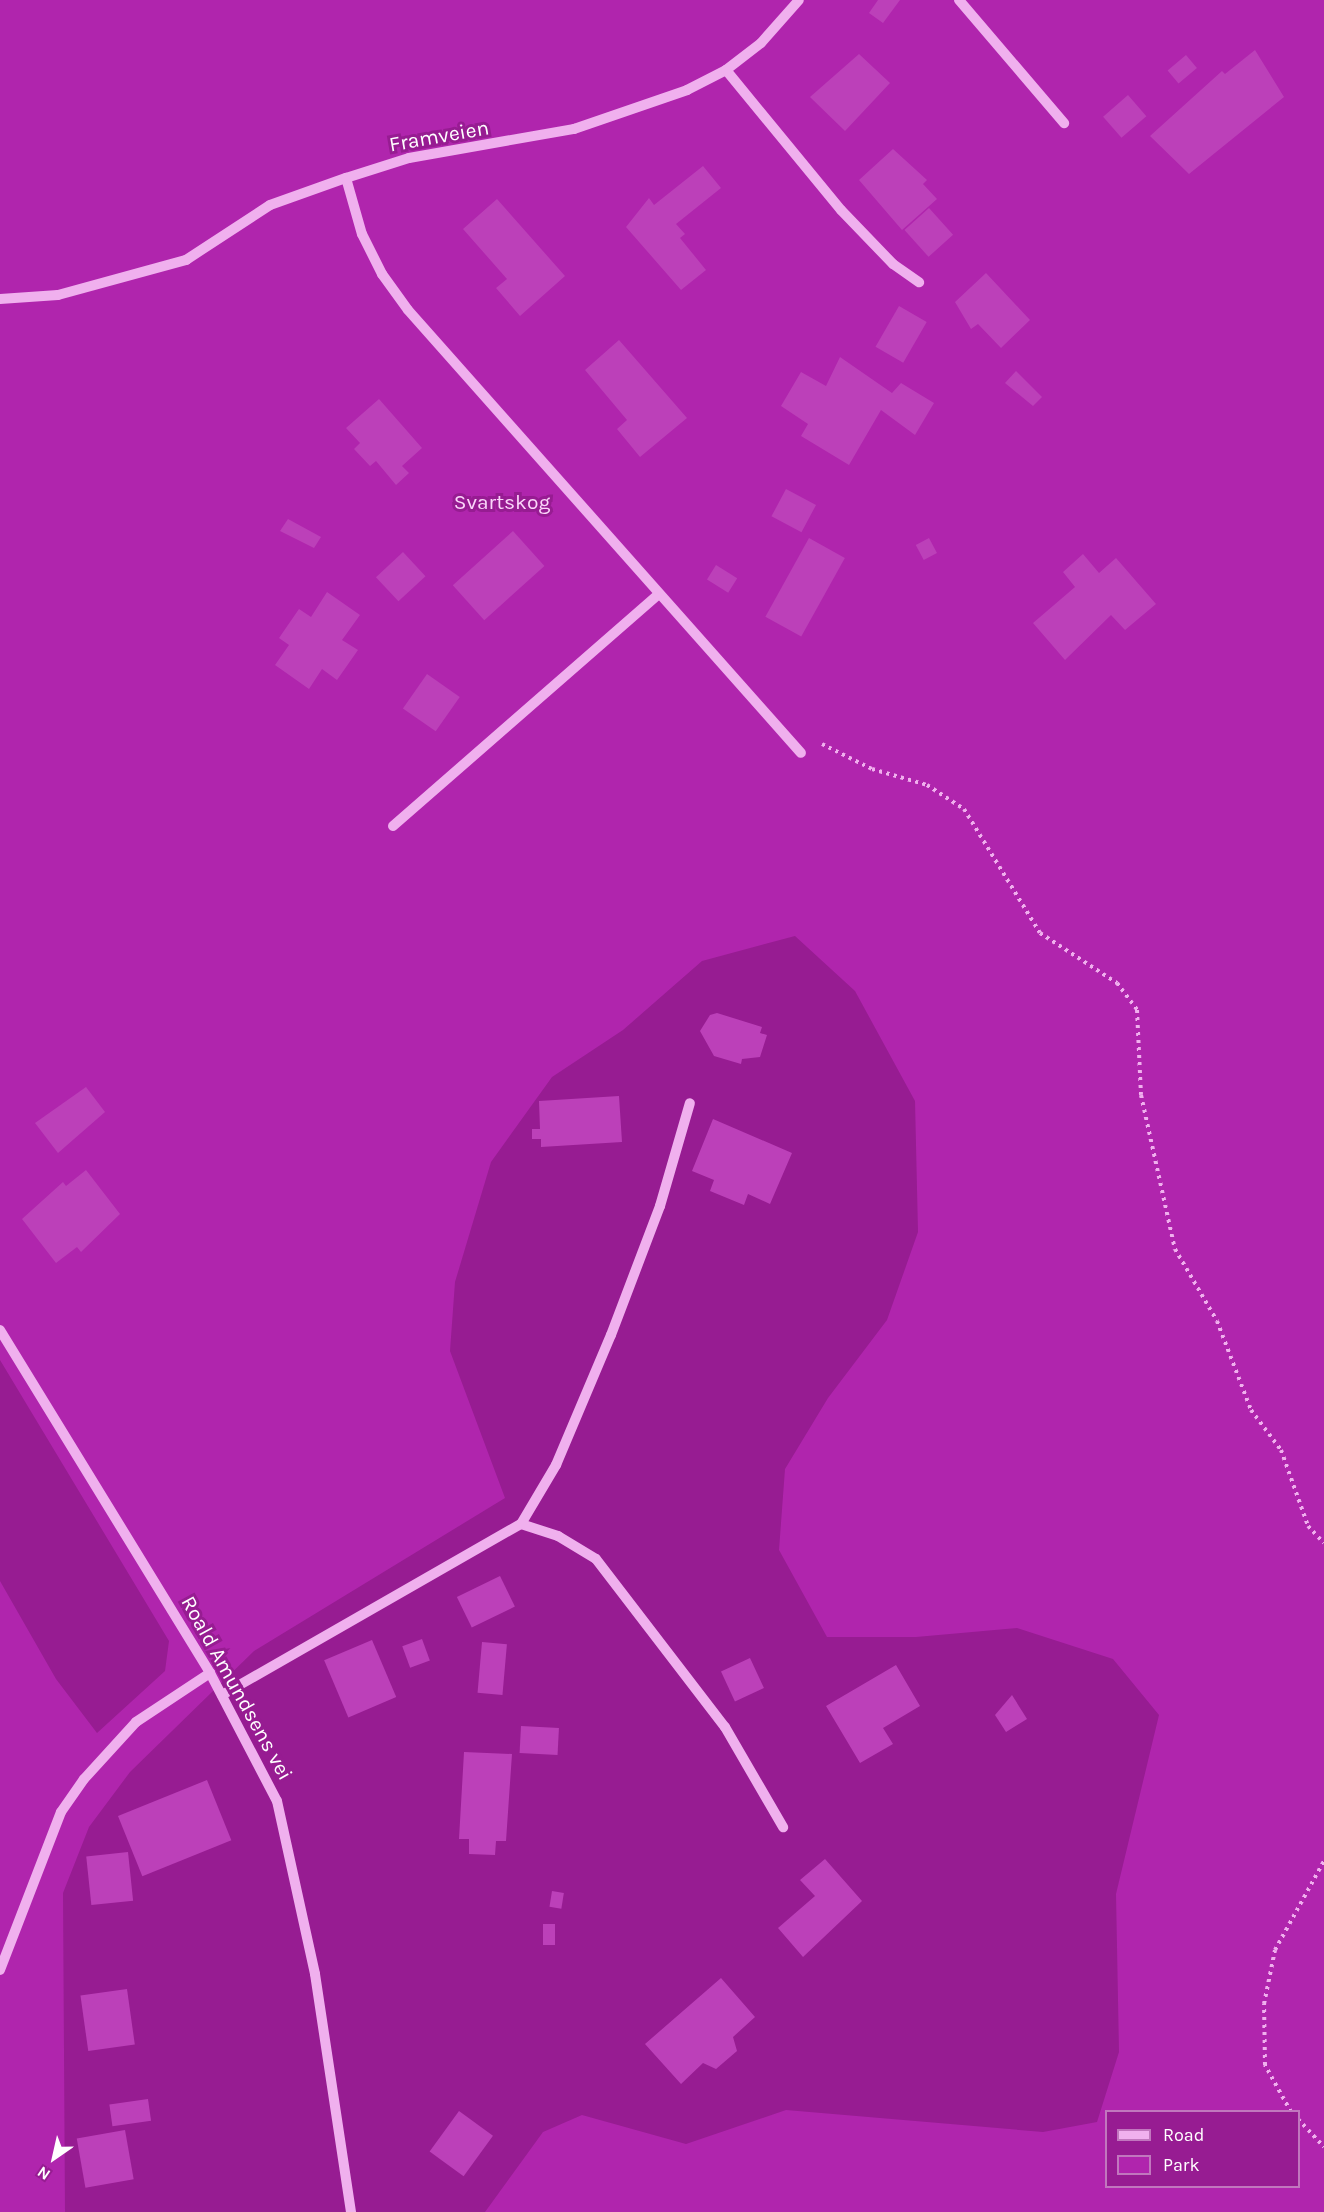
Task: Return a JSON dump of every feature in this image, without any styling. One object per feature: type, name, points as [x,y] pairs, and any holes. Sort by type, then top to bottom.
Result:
[{"type":"street","name":"Framveien","points":[[0,299],[58,295],[186,260],[270,205],[346,178],[408,158],[574,129],[687,90],[726,70],[761,43],[799,0]]},
{"type":"street","points":[[959,0],[1064,123]]},
{"type":"street","points":[[726,70],[841,210],[893,264],[919,282]]},
{"type":"street","points":[[346,178],[362,234],[381,274],[658,595],[801,753]]},
{"type":"street","points":[[393,826],[658,595]]},
{"type":"street","points":[[222,1695],[521,1524],[556,1465],[611,1335],[660,1206],[690,1103]]},
{"type":"street","name":"Roald Amundsens vei","points":[[0,1330],[210,1672],[259,1758],[288,1838],[315,1974],[351,2212]]},
{"type":"street","points":[[521,1524],[558,1536],[596,1559],[724,1727],[783,1827]]},
{"type":"street","points":[[0,1970],[61,1812],[84,1779],[136,1722],[210,1672]]},
{"type":"path","points":[[810,737],[872,769],[927,785],[964,809],[1040,933],[1117,983],[1137,1010],[1141,1095],[1175,1249],[1217,1322],[1251,1410],[1281,1450],[1308,1526],[1324,1543]]},
{"type":"path","points":[[1290,2110],[1265,2065],[1264,2004],[1275,1950],[1324,1861]]},
{"type":"path","points":[[1300,2120],[1324,2147]]},
{"type":"green space","name":"Svartskog","points":[[0,0],[1324,0],[1324,2212],[485,2212],[543,2132],[582,2115],[686,2144],[786,2110],[1043,2132],[1097,2122],[1119,2052],[1116,1894],[1159,1715],[1113,1659],[1017,1628],[916,1637],[827,1637],[779,1550],[785,1469],[828,1398],[887,1320],[918,1232],[915,1101],[855,991],[795,936],[702,961],[623,1030],[552,1077],[491,1162],[455,1282],[450,1351],[505,1498],[254,1651],[130,1772],[89,1827],[63,1893],[65,2212],[0,2212],[0,1581],[56,1679],[97,1733],[165,1671],[169,1641],[0,1360]]},
{"type":"building","points":[[878,0],[900,0],[883,23],[869,13]]},
{"type":"building","points":[[1255,50],[1284,97],[1189,174],[1150,136],[1222,71],[1225,74]]},
{"type":"building","points":[[859,54],[890,83],[845,131],[810,97]]},
{"type":"building","points":[[1186,55],[1197,68],[1179,83],[1168,70]]},
{"type":"building","points":[[1128,95],[1146,116],[1121,138],[1103,117]]},
{"type":"building","points":[[893,149],[927,180],[923,184],[937,199],[902,230],[859,180]]},
{"type":"building","points":[[703,166],[721,188],[676,224],[685,234],[680,238],[706,270],[681,290],[626,227],[649,198],[654,205]]},
{"type":"building","points":[[497,199],[565,276],[520,316],[496,288],[507,279],[463,229]]},
{"type":"building","points":[[929,208],[953,235],[929,257],[904,230]]},
{"type":"building","points":[[986,273],[1030,320],[1001,348],[978,324],[971,329],[955,302]]},
{"type":"building","points":[[899,306],[927,322],[903,363],[876,347]]},
{"type":"building","points":[[619,340],[687,418],[640,457],[617,429],[627,420],[585,370]]},
{"type":"building","points":[[840,357],[892,393],[901,383],[934,403],[915,435],[881,410],[849,465],[801,436],[808,424],[781,406],[801,372],[826,386]]},
{"type":"building","points":[[1016,371],[1042,397],[1033,406],[1005,383]]},
{"type":"building","points":[[379,399],[422,448],[402,466],[409,473],[396,485],[376,461],[370,466],[354,449],[360,443],[346,428]]},
{"type":"building","points":[[786,489],[816,505],[801,532],[771,516]]},
{"type":"building","points":[[288,519],[321,537],[314,548],[280,531]]},
{"type":"building","points":[[513,531],[544,566],[484,620],[453,585]]},
{"type":"building","points":[[809,538],[845,558],[801,637],[765,617]]},
{"type":"building","points":[[929,538],[937,553],[924,560],[916,545]]},
{"type":"building","points":[[403,552],[426,576],[398,601],[376,577]]},
{"type":"building","points":[[1083,554],[1099,573],[1116,558],[1156,604],[1125,630],[1111,615],[1065,660],[1033,623],[1075,587],[1063,572]]},
{"type":"building","points":[[716,565],[737,578],[728,593],[707,579]]},
{"type":"building","points":[[327,592],[360,615],[342,640],[358,650],[337,680],[322,669],[309,689],[275,665],[289,645],[279,638],[299,609],[311,617]]},
{"type":"building","points":[[427,674],[460,697],[436,731],[403,708]]},
{"type":"building","points":[[717,1013],[762,1027],[760,1033],[767,1035],[760,1057],[742,1059],[741,1064],[714,1056],[700,1031],[710,1015]]},
{"type":"building","points":[[86,1087],[105,1112],[58,1153],[35,1123]]},
{"type":"building","points":[[619,1096],[622,1142],[541,1147],[541,1139],[532,1139],[532,1129],[540,1129],[539,1101]]},
{"type":"building","points":[[713,1119],[792,1153],[770,1204],[748,1194],[744,1205],[710,1191],[714,1180],[692,1171]]},
{"type":"building","points":[[86,1170],[120,1214],[81,1252],[77,1247],[56,1263],[22,1219],[63,1182],[66,1186]]},
{"type":"building","points":[[500,1576],[515,1607],[472,1628],[457,1597]]},
{"type":"building","points":[[422,1639],[430,1661],[410,1668],[402,1646]]},
{"type":"building","points":[[372,1640],[396,1697],[348,1717],[324,1660]]},
{"type":"building","points":[[482,1642],[507,1644],[502,1695],[478,1693]]},
{"type":"building","points":[[750,1658],[764,1688],[735,1701],[721,1672]]},
{"type":"building","points":[[896,1665],[920,1706],[883,1728],[893,1744],[860,1763],[826,1706]]},
{"type":"building","points":[[1012,1695],[1027,1719],[1006,1732],[995,1715]]},
{"type":"building","points":[[521,1726],[559,1728],[558,1755],[520,1753]]},
{"type":"building","points":[[464,1752],[512,1754],[506,1841],[496,1841],[495,1855],[469,1854],[469,1839],[459,1839]]},
{"type":"building","points":[[207,1780],[231,1840],[142,1876],[118,1816]]},
{"type":"building","points":[[128,1852],[133,1901],[91,1905],[86,1856]]},
{"type":"building","points":[[825,1859],[862,1901],[803,1957],[778,1928],[815,1896],[800,1880]]},
{"type":"building","points":[[552,1891],[564,1893],[561,1909],[549,1907]]},
{"type":"building","points":[[543,1924],[555,1924],[555,1945],[543,1945]]},
{"type":"building","points":[[721,1978],[755,2017],[733,2037],[737,2051],[716,2069],[703,2063],[681,2084],[645,2044]]},
{"type":"building","points":[[127,1989],[135,2044],[88,2051],[80,1996]]},
{"type":"building","points":[[148,2099],[151,2121],[112,2126],[109,2104]]},
{"type":"building","points":[[459,2111],[493,2136],[464,2176],[430,2151]]},
{"type":"building","points":[[125,2130],[134,2179],[85,2188],[77,2139]]}]
